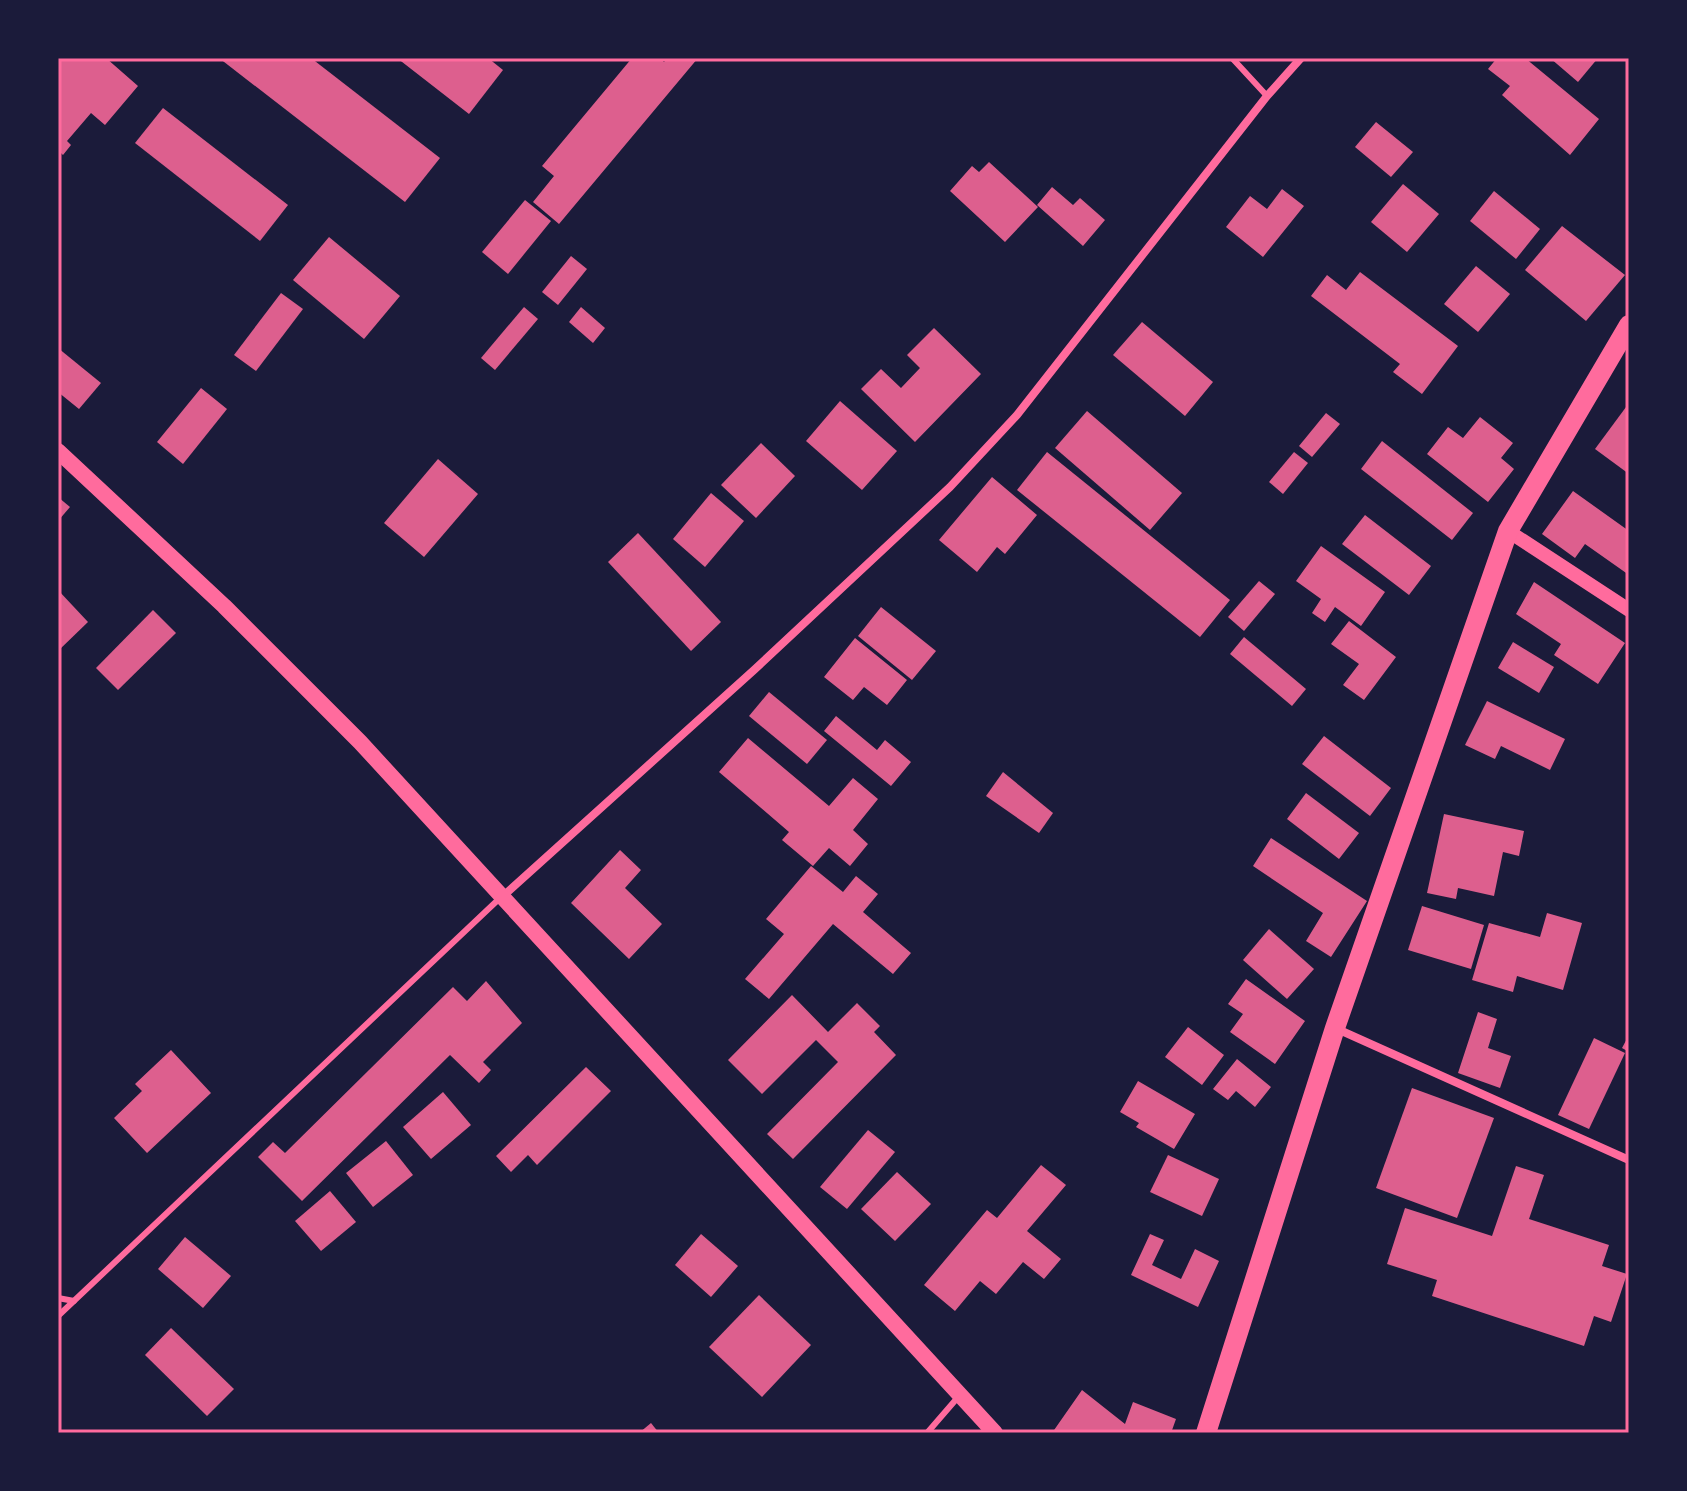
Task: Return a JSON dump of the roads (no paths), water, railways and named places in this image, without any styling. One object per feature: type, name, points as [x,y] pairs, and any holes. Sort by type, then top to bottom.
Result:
[{"type":"main road","points":[[1206,1433],[1335,1028],[1508,531],[1629,325]]},
{"type":"main road","points":[[58,451],[224,606],[360,742],[995,1433]]},
{"type":"street","points":[[502,897],[754,670],[978,459],[1017,415],[1267,96],[1301,58]]},
{"type":"street","points":[[1508,531],[1629,610]]},
{"type":"street","points":[[1335,1028],[1629,1160]]},
{"type":"lane","points":[[1232,58],[1267,96]]},
{"type":"lane","points":[[58,1316],[502,897]]},
{"type":"lane","points":[[58,1298],[74,1301]]},
{"type":"lane","points":[[927,1433],[960,1395]]}]
